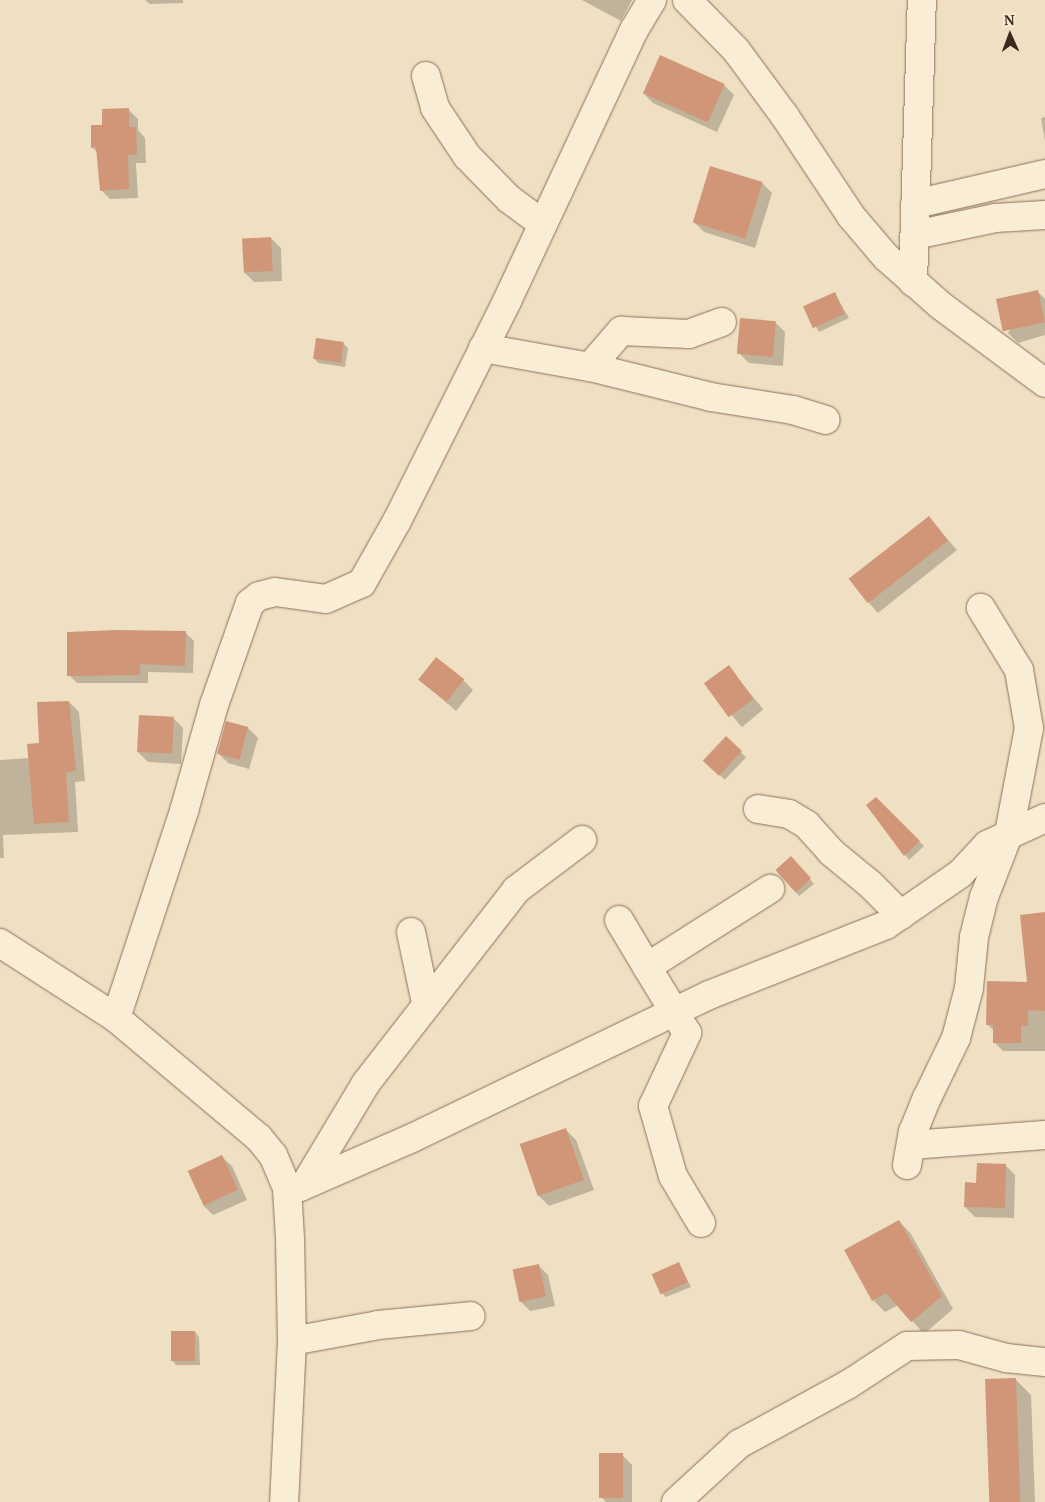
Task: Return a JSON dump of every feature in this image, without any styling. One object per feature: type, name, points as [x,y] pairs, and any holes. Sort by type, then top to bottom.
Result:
[{"type":"street","points":[[116,1018],[184,811],[220,686],[250,603],[259,596],[274,592],[326,599],[362,582],[397,521],[543,224],[634,30],[652,0]]},
{"type":"street","points":[[913,282],[922,0]]},
{"type":"street","points":[[693,2],[742,57],[784,115],[851,216],[886,257],[913,282],[1045,383]]},
{"type":"street","points":[[426,76],[436,108],[467,156],[509,199],[543,224]]},
{"type":"street","points":[[915,204],[1045,174]]},
{"type":"street","points":[[914,235],[995,218],[1045,215]]},
{"type":"street","points":[[590,367],[622,331],[689,334],[722,322]]},
{"type":"street","points":[[483,348],[590,367],[711,397],[793,410],[825,420]]},
{"type":"street","points":[[981,608],[1019,670],[1029,728],[1010,833],[978,921],[969,988],[956,1038],[927,1098],[909,1155],[1045,1135]]},
{"type":"street","points":[[758,809],[789,814],[807,825],[831,852],[870,884],[901,915]]},
{"type":"street","points":[[296,1186],[410,1139],[673,1012],[886,925],[960,874],[987,844],[1045,818]]},
{"type":"street","points":[[284,1502],[292,1341],[296,1186],[366,1083],[516,890],[582,840]]},
{"type":"street","points":[[647,967],[770,889]]},
{"type":"street","points":[[619,920],[687,1034],[653,1106],[673,1176],[701,1223]]},
{"type":"street","points":[[411,932],[426,1004]]},
{"type":"street","points":[[0,943],[116,1018],[259,1138],[296,1186]]},
{"type":"street","points":[[292,1341],[378,1325],[471,1316]]},
{"type":"street","points":[[676,1502],[739,1444],[849,1384],[907,1346],[959,1346],[1006,1358],[1045,1362]]},
{"type":"building","points":[[660,55],[725,84],[708,122],[643,93]]},
{"type":"building","points":[[129,108],[129,127],[136,127],[137,154],[128,155],[129,189],[100,191],[96,147],[91,148],[91,125],[102,125],[102,109]]},
{"type":"building","points":[[710,166],[763,182],[745,239],[693,222]]},
{"type":"building","points":[[271,237],[273,271],[244,272],[242,239]]},
{"type":"building","points":[[1038,290],[1045,322],[1003,331],[996,299]]},
{"type":"building","points":[[835,292],[845,314],[813,328],[803,306]]},
{"type":"building","points":[[740,318],[776,321],[773,357],[737,354]]},
{"type":"building","points":[[316,338],[344,342],[341,363],[313,359]]},
{"type":"building","points":[[929,516],[948,540],[868,603],[849,579]]},
{"type":"building","points":[[117,630],[186,631],[185,666],[140,664],[140,675],[67,676],[67,632]]},
{"type":"building","points":[[436,657],[464,679],[447,702],[418,680]]},
{"type":"building","points":[[729,665],[754,699],[729,717],[704,683]]},
{"type":"building","points":[[69,701],[76,771],[66,772],[69,822],[34,824],[27,744],[39,743],[37,702]]},
{"type":"building","points":[[139,715],[174,717],[172,754],[137,752]]},
{"type":"building","points":[[226,721],[248,727],[239,760],[217,754]]},
{"type":"building","points":[[726,736],[742,751],[719,776],[703,761]]},
{"type":"building","points":[[876,797],[920,841],[904,856],[866,805]]},
{"type":"building","points":[[791,856],[811,878],[795,892],[775,870]]},
{"type":"building","points":[[1045,912],[1045,1011],[1028,1010],[1028,1026],[1021,1026],[1021,1043],[993,1043],[993,1025],[986,1025],[987,981],[1027,982],[1020,915]]},
{"type":"building","points":[[566,1128],[584,1180],[538,1196],[520,1144]]},
{"type":"building","points":[[222,1155],[238,1189],[204,1205],[188,1171]]},
{"type":"building","points":[[977,1163],[1006,1164],[1005,1208],[964,1207],[965,1182],[976,1183]]},
{"type":"building","points":[[899,1220],[942,1296],[911,1322],[886,1293],[872,1301],[844,1250]]},
{"type":"building","points":[[679,1262],[688,1282],[661,1294],[652,1274]]},
{"type":"building","points":[[539,1264],[546,1296],[519,1302],[513,1270]]},
{"type":"building","points":[[171,1331],[195,1331],[195,1361],[171,1361]]},
{"type":"building","points":[[1016,1378],[1020,1502],[989,1502],[985,1379]]},
{"type":"building","points":[[599,1453],[623,1453],[623,1498],[599,1498]]}]
